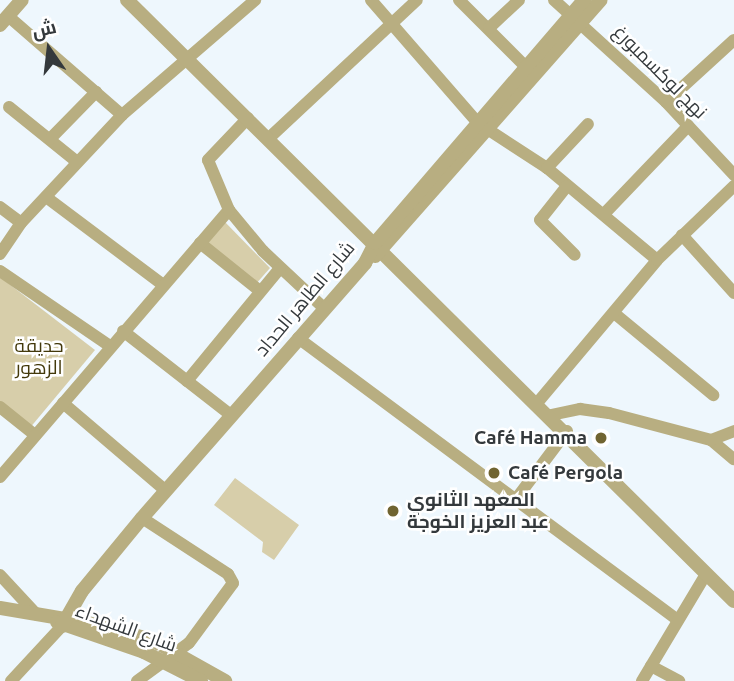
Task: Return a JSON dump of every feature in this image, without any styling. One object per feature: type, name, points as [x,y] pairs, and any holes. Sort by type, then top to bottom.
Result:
[{"type":"street","points":[[22,0],[4,20],[122,115]]},
{"type":"street","points":[[127,0],[538,402],[734,601]]},
{"type":"street","points":[[0,254],[21,223],[76,161],[122,115],[255,0]]},
{"type":"street","points":[[371,0],[483,127],[547,168],[657,260]]},
{"type":"street","points":[[269,138],[418,0]]},
{"type":"street","points":[[459,0],[526,67]]},
{"type":"street","points":[[489,28],[519,0]]},
{"type":"street","name":"نهج لوكسمبورغ","points":[[554,0],[577,18],[666,102],[734,175]]},
{"type":"street","name":"شارع الطاهر الحداد","points":[[60,621],[142,518],[483,127],[526,67],[577,18],[584,0]]},
{"type":"street","points":[[483,127],[577,18],[601,0]]},
{"type":"street","points":[[666,102],[734,40]]},
{"type":"street","points":[[50,139],[96,92]]},
{"type":"street","points":[[9,107],[76,161]]},
{"type":"street","points":[[248,118],[208,160],[229,210],[280,268],[325,309]]},
{"type":"street","points":[[547,168],[588,124]]},
{"type":"street","points":[[604,215],[688,126]]},
{"type":"street","points":[[567,186],[540,220],[575,255]]},
{"type":"street","points":[[538,402],[657,260],[734,186]]},
{"type":"street","points":[[46,197],[163,285]]},
{"type":"street","points":[[0,207],[21,223]]},
{"type":"street","points":[[0,477],[229,210]]},
{"type":"street","points":[[682,235],[734,293]]},
{"type":"street","points":[[200,243],[260,291]]},
{"type":"street","points":[[187,381],[280,268]]},
{"type":"street","points":[[0,271],[110,346]]},
{"type":"street","points":[[614,313],[713,395]]},
{"type":"street","points":[[123,331],[231,415]]},
{"type":"street","points":[[298,338],[678,620]]},
{"type":"street","points":[[62,403],[166,491]]},
{"type":"street","points":[[0,407],[34,435]]},
{"type":"street","points":[[551,415],[590,409],[711,440],[734,460]]},
{"type":"street","points":[[516,499],[567,431]]},
{"type":"street","points":[[711,440],[734,431]]},
{"type":"street","points":[[137,681],[197,634],[232,586],[232,579],[142,518]]},
{"type":"street","points":[[642,681],[706,574]]},
{"type":"street","points":[[0,575],[37,615]]},
{"type":"street","points":[[0,608],[60,621],[11,681]]},
{"type":"street","name":"شارع الشهداء","points":[[60,621],[122,631],[175,651],[225,681]]},
{"type":"street","name":"شارع الشهداء","points":[[60,621],[162,659],[201,681]]},
{"type":"street","points":[[651,666],[679,681]]},
{"type":"green space","points":[[223,220],[270,268],[255,285],[203,243]]},
{"type":"green space","name":"حديقة الزهور","points":[[0,277],[95,350],[29,429],[0,403]]},
{"type":"green space","points":[[235,478],[299,525],[274,560],[262,552],[263,542],[214,505]]},
{"type":"place","name":"Café Hamma","points":[[601,438]]},
{"type":"place","name":"Café Pergola","points":[[494,473]]},
{"type":"place","name":"المعهد الثانوي عبد العزيز الخوجة","points":[[393,511]]}]
